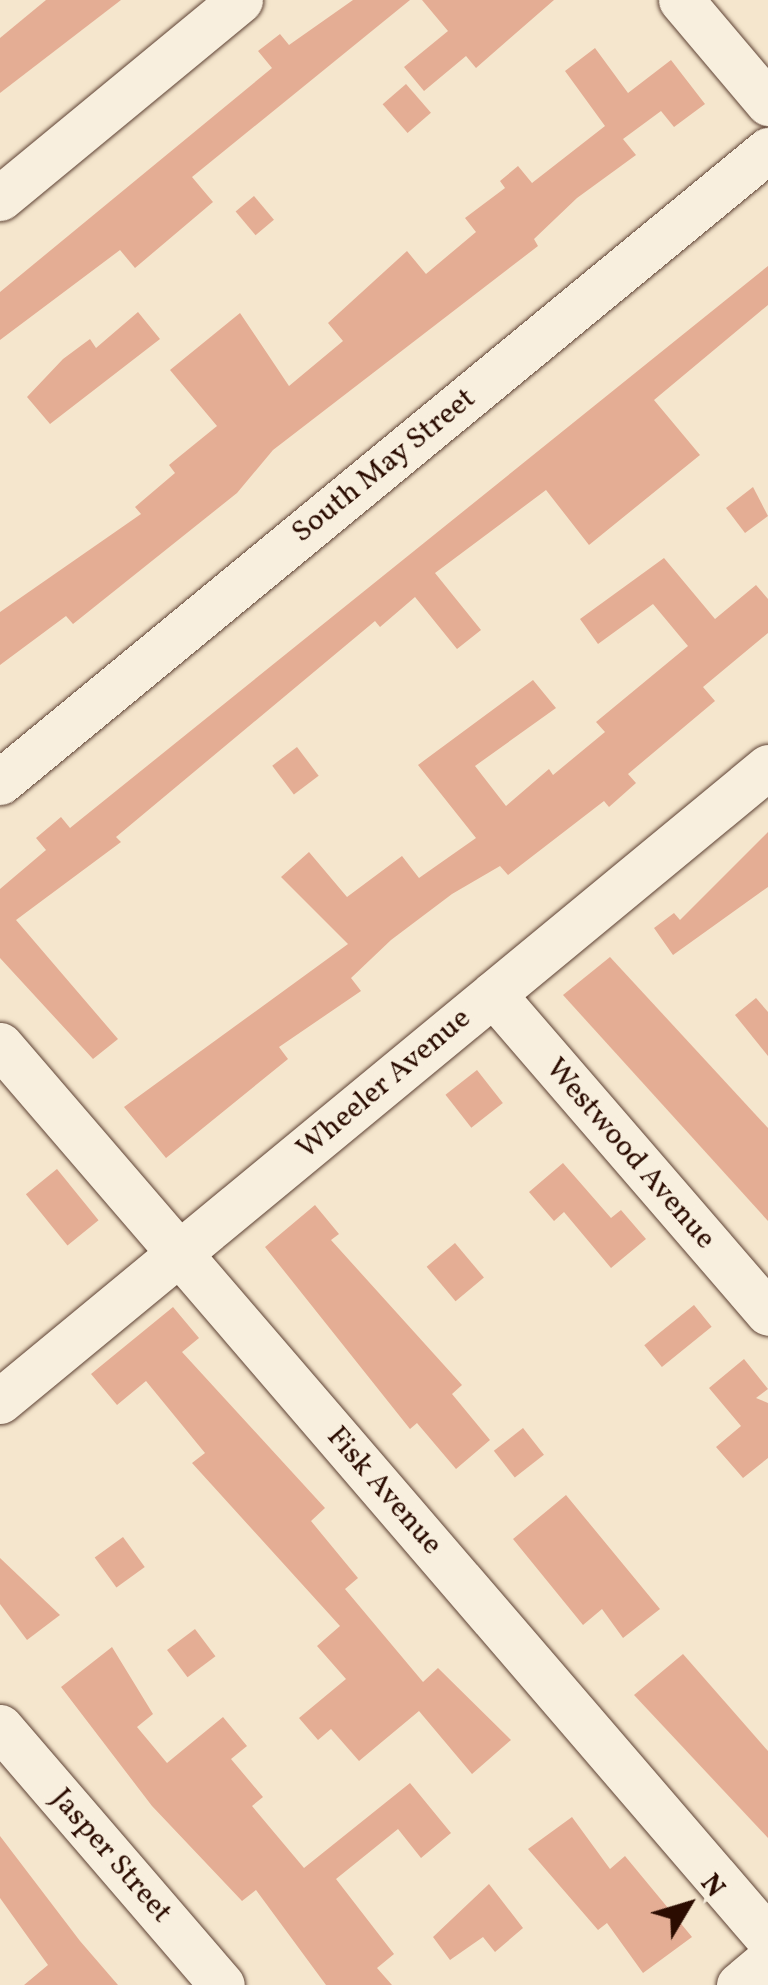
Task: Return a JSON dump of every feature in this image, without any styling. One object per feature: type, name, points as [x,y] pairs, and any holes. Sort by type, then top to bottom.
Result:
[{"type":"street","points":[[0,198],[240,0]]},
{"type":"street","points":[[681,0],[768,103]]},
{"type":"street","name":"South May Street","points":[[0,782],[768,150]]},
{"type":"street","name":"Wheeler Avenue","points":[[0,1402],[768,767]]},
{"type":"street","name":"Westwood Avenue","points":[[493,994],[768,1313]]},
{"type":"street","name":"Fisk Avenue","points":[[0,1044],[768,1938]]},
{"type":"street","name":"Jasper Street","points":[[0,1727],[222,1985]]},
{"type":"street","points":[[739,1985],[768,1960]]},
{"type":"building","points":[[46,0],[121,0],[0,93],[0,38]]},
{"type":"building","points":[[353,0],[410,0],[192,177],[213,202],[135,268],[120,250],[0,340],[0,292],[272,68],[258,51],[280,34],[289,45]]},
{"type":"building","points":[[422,0],[554,0],[476,68],[466,56],[424,91],[404,67],[448,31]]},
{"type":"building","points":[[595,48],[628,93],[671,60],[705,104],[674,127],[661,111],[623,139],[636,155],[577,198],[534,239],[538,246],[273,450],[237,493],[73,624],[66,616],[0,665],[0,612],[141,514],[135,507],[175,473],[169,465],[217,426],[170,370],[240,313],[289,386],[343,341],[328,323],[407,251],[426,274],[476,232],[465,218],[505,188],[500,181],[518,166],[532,183],[605,126],[565,71]]},
{"type":"building","points":[[406,84],[431,113],[408,133],[383,104]]},
{"type":"building","points":[[254,196],[274,220],[256,235],[236,211]]},
{"type":"building","points":[[768,266],[768,305],[654,400],[700,455],[589,545],[546,490],[435,573],[481,630],[457,649],[415,597],[380,627],[375,621],[116,837],[121,842],[16,920],[118,1039],[93,1059],[0,958],[0,889],[46,850],[36,838],[61,817],[70,828]]},
{"type":"building","points":[[138,312],[160,339],[50,424],[27,397],[63,359],[90,339],[96,348]]},
{"type":"building","points":[[753,487],[768,516],[745,533],[726,508]]},
{"type":"building","points":[[664,558],[715,619],[756,585],[768,599],[768,633],[703,687],[715,701],[628,774],[636,783],[609,807],[604,801],[508,875],[500,866],[452,894],[391,940],[351,978],[361,991],[279,1047],[288,1059],[166,1158],[124,1107],[348,944],[281,877],[309,852],[347,897],[402,856],[419,878],[476,838],[418,765],[533,680],[556,708],[475,766],[506,806],[549,769],[553,775],[605,732],[596,722],[688,646],[653,604],[598,644],[580,619]]},
{"type":"building","points":[[297,747],[319,776],[294,794],[272,766]]},
{"type":"building","points":[[768,832],[768,887],[673,955],[654,928],[674,913],[680,920]]},
{"type":"building","points":[[610,957],[768,1128],[768,1221],[563,995]]},
{"type":"building","points":[[756,998],[768,1012],[768,1056],[735,1015]]},
{"type":"building","points":[[477,1070],[503,1103],[471,1128],[445,1095]]},
{"type":"building","points":[[563,1163],[611,1218],[621,1210],[646,1239],[611,1268],[564,1212],[554,1221],[529,1192]]},
{"type":"building","points":[[57,1169],[99,1220],[67,1245],[26,1194]]},
{"type":"building","points":[[315,1205],[339,1234],[331,1240],[462,1385],[452,1394],[490,1440],[456,1469],[417,1423],[410,1429],[265,1247]]},
{"type":"building","points":[[455,1243],[484,1277],[456,1301],[427,1267]]},
{"type":"building","points":[[694,1305],[712,1327],[662,1367],[644,1345]]},
{"type":"building","points":[[173,1307],[199,1338],[182,1352],[325,1508],[311,1521],[358,1578],[345,1589],[423,1682],[438,1668],[511,1740],[472,1774],[419,1711],[359,1761],[331,1729],[318,1740],[299,1718],[346,1679],[317,1646],[340,1626],[192,1463],[205,1453],[146,1381],[117,1405],[91,1374]]},
{"type":"building","points":[[744,1359],[768,1389],[756,1398],[768,1403],[768,1458],[743,1478],[716,1447],[741,1426],[709,1388]]},
{"type":"building","points":[[523,1428],[544,1455],[515,1478],[494,1451]]},
{"type":"building","points":[[566,1495],[660,1609],[623,1638],[602,1609],[583,1625],[513,1539]]},
{"type":"building","points":[[123,1537],[145,1567],[116,1588],[95,1558]]},
{"type":"building","points":[[0,1558],[60,1615],[27,1640],[0,1604]]},
{"type":"building","points":[[195,1629],[215,1656],[188,1677],[167,1650]]},
{"type":"building","points":[[112,1647],[153,1714],[137,1727],[167,1763],[223,1717],[247,1746],[231,1759],[263,1797],[252,1806],[304,1868],[410,1783],[451,1833],[421,1858],[398,1829],[336,1879],[394,1954],[377,1968],[392,1985],[326,1985],[256,1890],[242,1901],[152,1806],[61,1687]]},
{"type":"building","points":[[683,1654],[768,1751],[768,1838],[634,1695]]},
{"type":"building","points":[[572,1817],[610,1869],[625,1856],[692,1937],[643,1973],[607,1923],[598,1930],[528,1849]]},
{"type":"building","points":[[0,1836],[118,1985],[24,1985],[48,1965],[0,1898]]},
{"type":"building","points":[[489,1884],[523,1928],[495,1952],[483,1937],[450,1960],[433,1937]]}]
